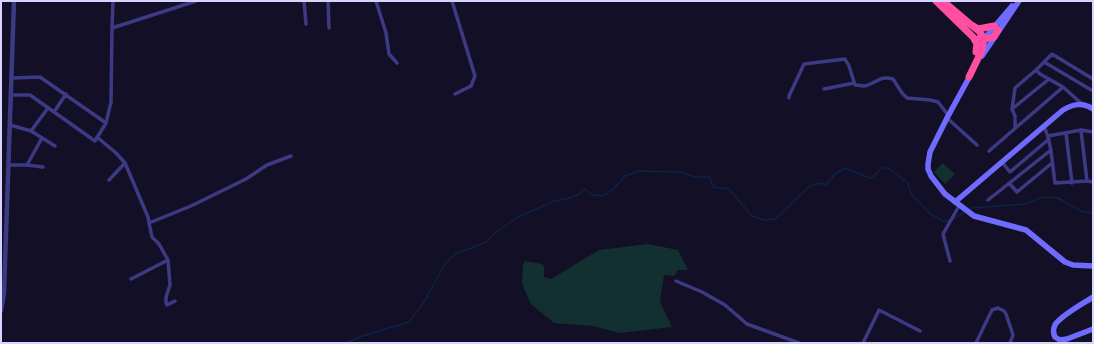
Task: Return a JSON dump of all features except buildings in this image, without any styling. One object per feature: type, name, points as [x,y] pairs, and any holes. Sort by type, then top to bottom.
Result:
[{"type":"highway","points":[[936,1],[969,32],[977,44],[976,52]]},
{"type":"highway","points":[[943,1],[980,32],[984,39],[982,50],[969,77]]},
{"type":"highway","points":[[969,32],[984,39],[994,37],[996,28],[978,29],[970,24]]},
{"type":"main road","points":[[1018,1],[996,28],[963,88],[930,152],[928,169],[934,181],[945,194],[974,216],[1026,230],[1065,262],[1073,265],[1093,266]]},
{"type":"main road","points":[[963,88],[976,52],[984,39]]},
{"type":"main road","points":[[959,206],[1002,162],[1063,110],[1072,105],[1083,105],[1093,109]]},
{"type":"main road","points":[[1093,297],[1058,321],[1053,331],[1055,337],[1060,340],[1067,339],[1093,329]]},
{"type":"street","points":[[1,310],[4,292],[14,1]]},
{"type":"street","points":[[11,95],[30,95],[95,141],[106,123],[111,102],[113,1]]},
{"type":"street","points":[[112,28],[196,1]]},
{"type":"street","points":[[304,1],[306,24]]},
{"type":"street","points":[[328,1],[329,28]]},
{"type":"street","points":[[376,1],[386,33],[389,54],[397,63]]},
{"type":"street","points":[[452,1],[475,76],[471,86],[456,94]]},
{"type":"street","points":[[1015,128],[1015,116],[1012,109],[1015,88],[1052,54],[1093,79]]},
{"type":"street","points":[[789,98],[804,64],[844,59],[849,66],[854,83]]},
{"type":"street","points":[[1044,62],[1093,91]]},
{"type":"street","points":[[1036,70],[1040,74],[1063,87],[1083,105]]},
{"type":"street","points":[[12,78],[40,77],[106,123]]},
{"type":"street","points":[[824,89],[854,83],[855,85],[865,86],[879,79],[894,79],[902,93],[907,98],[938,102],[948,117],[978,145]]},
{"type":"street","points":[[1012,109],[1050,79]]},
{"type":"street","points":[[989,150],[1063,87]]},
{"type":"street","points":[[54,112],[66,94]]},
{"type":"street","points":[[31,131],[48,108]]},
{"type":"street","points":[[10,125],[31,131],[55,146]]},
{"type":"street","points":[[1044,126],[1049,138],[1055,183],[1093,182]]},
{"type":"street","points":[[1002,162],[1010,172],[1049,138],[1081,130],[1093,132]]},
{"type":"street","points":[[1081,130],[1087,181]]},
{"type":"street","points":[[1066,133],[1072,183]]},
{"type":"street","points":[[97,137],[116,153],[125,164],[148,217],[152,237],[160,244],[168,260],[170,285],[166,304],[167,305],[175,301]]},
{"type":"street","points":[[27,165],[42,138]]},
{"type":"street","points":[[988,200],[1051,150]]},
{"type":"street","points":[[149,223],[191,206],[246,179],[267,165],[291,156]]},
{"type":"street","points":[[1009,183],[1017,192],[1052,163]]},
{"type":"street","points":[[109,180],[125,164]]},
{"type":"street","points":[[9,165],[43,167]]},
{"type":"street","points":[[950,262],[943,234],[959,206]]},
{"type":"street","points":[[1,209],[7,209]]},
{"type":"street","points":[[131,279],[168,260]]},
{"type":"street","points":[[676,281],[702,292],[725,306],[747,324],[799,343]]},
{"type":"street","points":[[976,343],[992,310],[998,308],[1006,314],[1012,335],[1010,343]]},
{"type":"street","points":[[863,343],[879,310],[920,331]]},
{"type":"green space","points":[[943,163],[955,174],[945,184],[934,172]]},
{"type":"green space","points":[[648,244],[678,250],[688,270],[678,270],[674,276],[664,275],[660,302],[672,327],[620,333],[593,326],[554,323],[531,304],[522,284],[523,265],[525,261],[542,264],[544,267],[544,277],[551,279],[599,250]]},
{"type":"waterway","points":[[346,343],[362,336],[409,322],[424,302],[445,264],[456,254],[486,242],[494,234],[516,218],[554,201],[567,199],[579,194],[585,189],[593,195],[603,196],[613,189],[625,176],[640,171],[681,172],[695,177],[710,177],[713,187],[729,189],[752,216],[765,220],[775,219],[810,186],[819,183],[826,185],[834,175],[845,168],[870,178],[882,168],[888,168],[908,183],[911,194],[928,212],[944,222],[949,220]]},
{"type":"waterway","points":[[969,210],[972,208],[1026,204],[1042,197],[1058,198],[1081,211],[1093,213]]},
{"type":"waterway","points":[[953,219],[965,212]]}]
